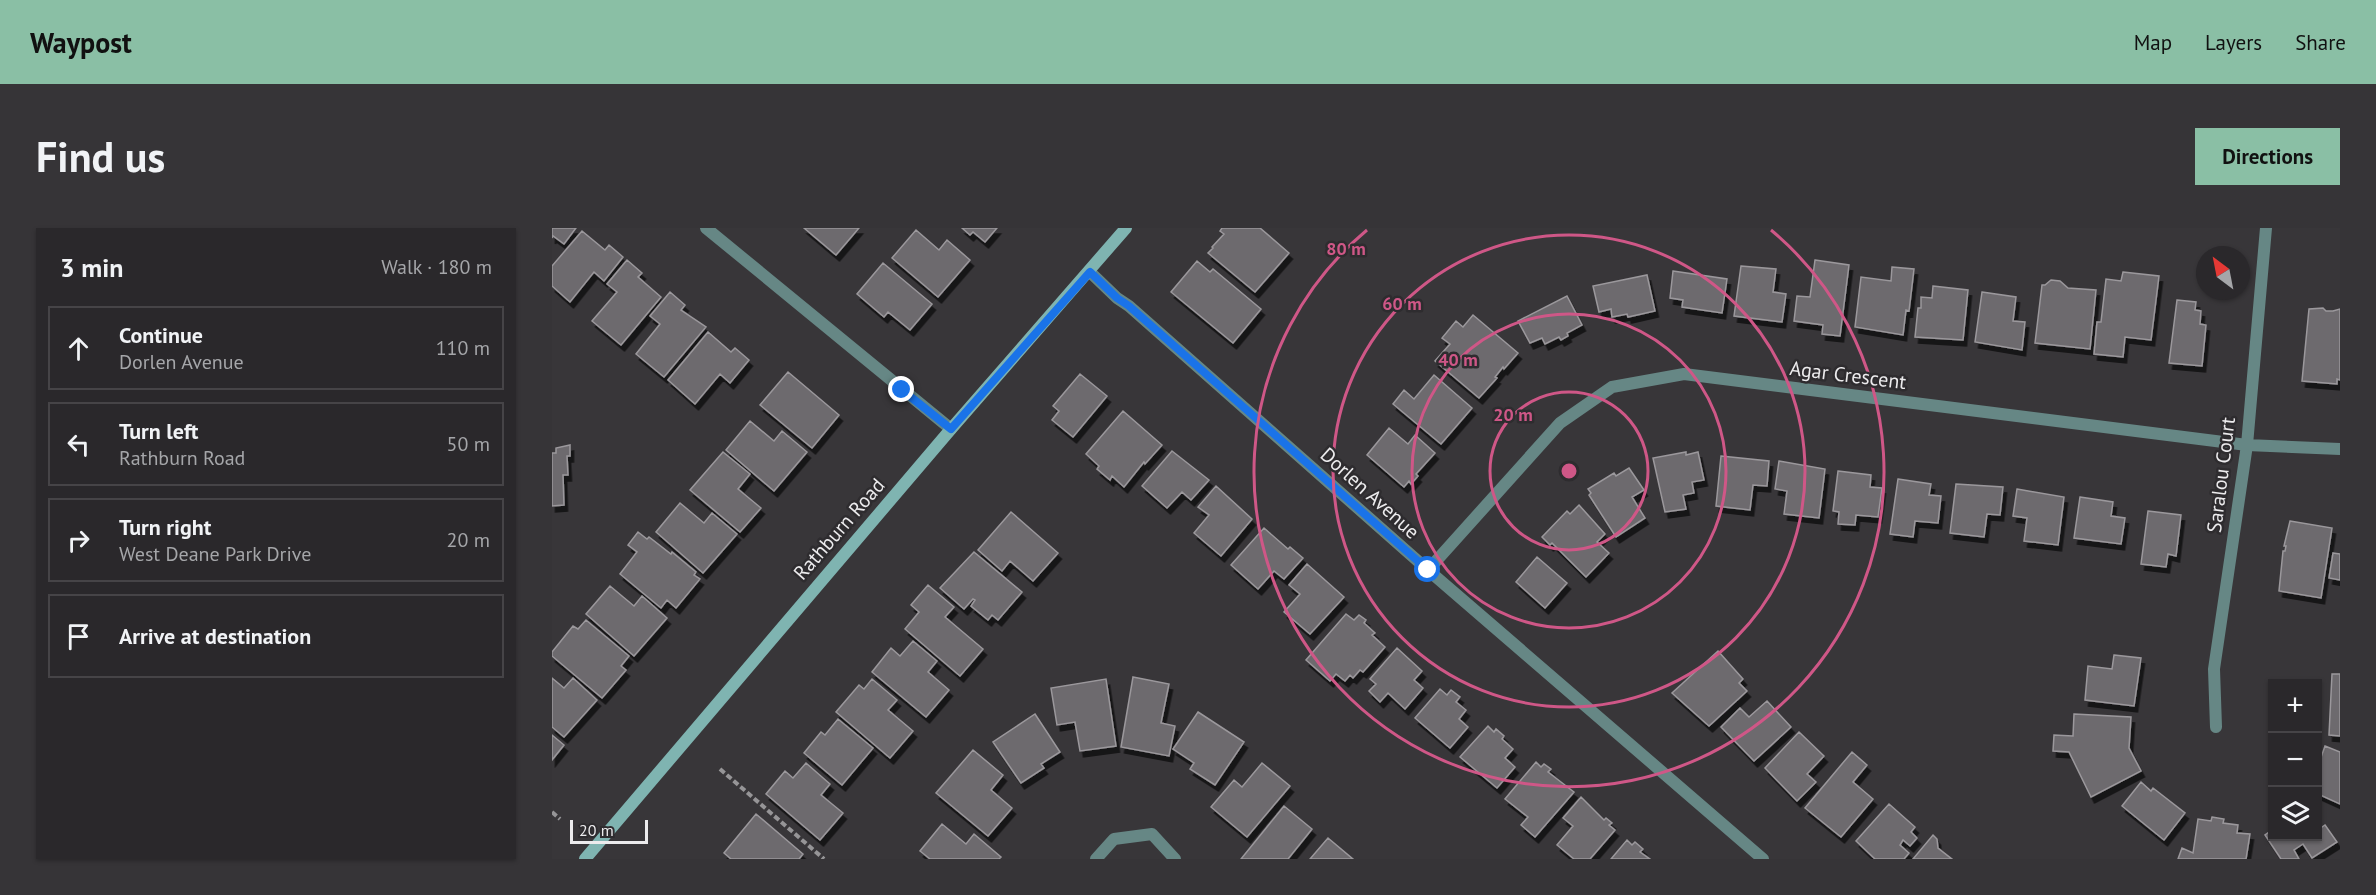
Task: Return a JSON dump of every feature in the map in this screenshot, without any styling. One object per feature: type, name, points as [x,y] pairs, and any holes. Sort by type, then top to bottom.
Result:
[{"type":"street","points":[[706,228],[951,429]]},
{"type":"street","name":"Rathburn Road","points":[[585,859],[951,429],[1126,228]]},
{"type":"street","name":"Saralou Court","points":[[2216,727],[2214,669],[2247,445],[2266,228]]},
{"type":"street","name":"Dorlen Avenue","points":[[1090,272],[1428,570],[1763,859]]},
{"type":"street","name":"Agar Crescent","points":[[1428,570],[1560,423],[1612,387],[1684,374],[2247,445],[2340,448]]},
{"type":"street","points":[[1096,859],[1114,839],[1152,834],[1175,859]]},
{"type":"path","points":[[720,769],[824,859]]},
{"type":"path","points":[[552,812],[560,819]]},
{"type":"building","points":[[552,228],[576,228],[564,244],[553,236],[552,238]]},
{"type":"building","points":[[804,228],[859,228],[836,255]]},
{"type":"building","points":[[962,228],[997,228],[985,242],[973,232],[970,235]]},
{"type":"building","points":[[1222,228],[1260,228],[1289,253],[1255,292],[1208,253],[1224,234],[1220,231]]},
{"type":"building","points":[[916,230],[939,250],[947,240],[970,260],[938,297],[892,258]]},
{"type":"building","points":[[582,231],[605,250],[609,245],[623,257],[604,281],[594,272],[570,302],[552,286],[552,266]]},
{"type":"building","points":[[627,260],[642,273],[638,277],[661,297],[621,345],[592,321],[617,292],[607,284]]},
{"type":"building","points":[[1815,260],[1849,265],[1840,336],[1822,334],[1823,325],[1794,321],[1797,296],[1810,297]]},
{"type":"building","points":[[1197,261],[1210,272],[1213,269],[1261,309],[1233,343],[1171,292]]},
{"type":"building","points":[[883,263],[932,304],[910,330],[888,312],[884,317],[857,294]]},
{"type":"building","points":[[1741,266],[1776,269],[1773,292],[1786,294],[1782,322],[1734,316]]},
{"type":"building","points":[[1892,267],[1914,269],[1909,311],[1906,310],[1903,335],[1855,327],[1861,277],[1891,281]]},
{"type":"building","points":[[1673,271],[1727,279],[1722,313],[1682,307],[1683,300],[1670,298]]},
{"type":"building","points":[[2123,272],[2159,276],[2151,340],[2125,337],[2123,357],[2094,354],[2097,322],[2101,322],[2106,279],[2121,281]]},
{"type":"building","points":[[1647,275],[1655,311],[1628,317],[1627,314],[1612,317],[1611,309],[1599,312],[1593,286]]},
{"type":"building","points":[[2051,280],[2060,281],[2068,288],[2096,290],[2090,349],[2035,343],[2042,285]]},
{"type":"building","points":[[1933,286],[1968,290],[1963,340],[1915,337],[1921,297],[1932,298]]},
{"type":"building","points":[[670,292],[685,305],[681,310],[706,327],[664,377],[636,354],[660,324],[650,316]]},
{"type":"building","points":[[1982,292],[2016,297],[2013,321],[2025,322],[2022,350],[1975,342]]},
{"type":"building","points":[[1567,296],[1582,325],[1567,333],[1568,336],[1561,340],[1559,337],[1545,344],[1542,338],[1530,343],[1518,321]]},
{"type":"building","points":[[2177,300],[2196,302],[2195,310],[2201,311],[2200,324],[2206,325],[2202,366],[2169,363]]},
{"type":"building","points":[[2323,308],[2326,311],[2340,309],[2340,380],[2337,379],[2337,384],[2302,381],[2309,309]]},
{"type":"building","points":[[1473,315],[1518,353],[1504,369],[1503,367],[1495,377],[1497,378],[1479,398],[1435,361],[1450,344],[1442,338],[1456,321],[1463,327]]},
{"type":"building","points":[[708,332],[731,352],[735,348],[749,360],[730,383],[720,374],[695,404],[668,380]]},
{"type":"building","points":[[788,372],[839,415],[812,448],[760,405]]},
{"type":"building","points":[[1080,374],[1107,396],[1073,437],[1052,420],[1059,411],[1053,406]]},
{"type":"building","points":[[1434,375],[1472,408],[1441,444],[1393,404],[1404,390],[1414,399]]},
{"type":"building","points":[[1123,411],[1162,445],[1145,464],[1144,462],[1124,487],[1112,476],[1110,480],[1097,469],[1099,466],[1086,454]]},
{"type":"building","points":[[750,421],[774,441],[782,431],[807,452],[774,491],[726,450]]},
{"type":"building","points":[[1389,428],[1408,444],[1415,435],[1435,453],[1416,474],[1418,476],[1411,484],[1409,481],[1404,487],[1367,455]]},
{"type":"building","points":[[570,445],[570,456],[567,456],[568,475],[563,475],[564,505],[552,506],[552,453],[556,453],[556,448]]},
{"type":"building","points":[[1172,451],[1209,480],[1191,500],[1182,492],[1167,508],[1142,486]]},
{"type":"building","points":[[723,452],[750,474],[738,489],[761,508],[740,532],[690,490]]},
{"type":"building","points":[[1686,452],[1686,455],[1698,452],[1704,480],[1692,482],[1694,493],[1683,495],[1686,509],[1665,512],[1653,458]]},
{"type":"building","points":[[1721,456],[1769,461],[1767,486],[1753,485],[1750,510],[1716,506]]},
{"type":"building","points":[[1779,461],[1825,469],[1819,518],[1784,514],[1787,491],[1775,489]]},
{"type":"building","points":[[1629,468],[1644,490],[1632,497],[1645,518],[1616,537],[1589,495],[1591,493],[1588,489],[1614,473],[1616,476]]},
{"type":"building","points":[[1838,471],[1871,475],[1870,487],[1882,488],[1878,517],[1856,515],[1855,525],[1838,524],[1839,512],[1833,511]]},
{"type":"building","points":[[1898,479],[1931,484],[1929,495],[1941,496],[1938,523],[1915,521],[1913,537],[1890,534]]},
{"type":"building","points":[[1956,484],[2003,487],[2000,515],[1987,514],[1984,537],[1950,533]]},
{"type":"building","points":[[1216,486],[1252,519],[1221,556],[1194,533],[1209,515],[1198,507]]},
{"type":"building","points":[[2017,489],[2064,497],[2058,545],[2024,541],[2027,518],[2013,516]]},
{"type":"building","points":[[2080,497],[2113,502],[2111,516],[2125,518],[2121,544],[2074,538]]},
{"type":"building","points":[[680,503],[704,523],[712,513],[737,534],[703,573],[656,532]]},
{"type":"building","points":[[1579,505],[1605,534],[1597,542],[1609,553],[1586,577],[1552,543],[1550,545],[1542,537],[1567,511],[1570,514]]},
{"type":"building","points":[[2148,511],[2181,515],[2176,556],[2168,554],[2166,567],[2141,564]]},
{"type":"building","points":[[1011,512],[1058,553],[1033,581],[1010,561],[1002,571],[978,550]]},
{"type":"building","points":[[2290,521],[2332,528],[2321,598],[2279,591],[2283,551],[2285,551],[2286,546],[2284,546]]},
{"type":"building","points":[[1264,528],[1288,549],[1290,547],[1303,558],[1284,579],[1274,571],[1258,589],[1231,565]]},
{"type":"building","points":[[638,532],[647,539],[649,537],[671,554],[672,552],[696,572],[694,575],[700,579],[676,608],[667,600],[661,608],[620,574],[637,552],[628,545]]},
{"type":"building","points":[[974,552],[1022,592],[998,620],[992,615],[988,620],[971,606],[975,600],[973,599],[964,609],[940,588]]},
{"type":"building","points":[[2333,553],[2340,554],[2340,580],[2329,578]]},
{"type":"building","points":[[1537,557],[1567,583],[1545,608],[1516,582]]},
{"type":"building","points":[[1307,564],[1344,597],[1310,634],[1284,612],[1300,594],[1289,585]]},
{"type":"building","points":[[928,585],[954,607],[945,617],[983,649],[960,676],[905,629],[919,612],[911,605]]},
{"type":"building","points":[[610,586],[634,606],[642,596],[667,618],[634,656],[586,614]]},
{"type":"building","points":[[1346,614],[1354,620],[1359,615],[1366,620],[1364,623],[1375,633],[1372,635],[1385,647],[1363,672],[1360,670],[1353,678],[1350,675],[1345,681],[1336,674],[1330,681],[1306,660]]},
{"type":"building","points":[[586,620],[629,656],[621,666],[626,670],[602,698],[552,656],[552,652],[573,626],[578,629]]},
{"type":"building","points":[[913,641],[937,661],[928,672],[949,690],[926,717],[872,672],[891,648],[900,656]]},
{"type":"building","points":[[1397,648],[1422,671],[1414,680],[1423,688],[1405,709],[1388,693],[1380,702],[1369,691],[1376,684],[1370,679]]},
{"type":"building","points":[[1718,651],[1743,679],[1739,683],[1747,691],[1709,726],[1672,693]]},
{"type":"building","points":[[2114,655],[2141,658],[2134,706],[2085,700],[2088,666],[2112,669]]},
{"type":"building","points":[[2332,674],[2340,674],[2340,736],[2329,735]]},
{"type":"building","points":[[1133,677],[1169,684],[1161,723],[1175,726],[1169,756],[1121,747]]},
{"type":"building","points":[[552,678],[564,688],[573,678],[597,700],[564,737],[552,727]]},
{"type":"building","points":[[872,679],[897,700],[888,710],[913,731],[890,758],[836,712],[859,685],[864,689]]},
{"type":"building","points":[[1106,679],[1116,746],[1080,751],[1075,722],[1057,725],[1051,688]]},
{"type":"building","points":[[1440,689],[1447,695],[1451,690],[1460,697],[1456,702],[1466,710],[1459,719],[1468,727],[1450,748],[1415,718]]},
{"type":"building","points":[[1767,701],[1791,727],[1754,761],[1721,727],[1740,708],[1749,717]]},
{"type":"building","points":[[1198,712],[1244,742],[1215,785],[1190,769],[1194,763],[1173,749]]},
{"type":"building","points":[[1035,714],[1060,752],[1041,764],[1044,768],[1021,783],[993,742]]},
{"type":"building","points":[[2074,714],[2131,717],[2129,748],[2141,771],[2091,797],[2069,752],[2053,751],[2054,735],[2073,736]]},
{"type":"building","points":[[838,719],[873,748],[842,785],[804,753],[821,732],[825,735]]},
{"type":"building","points":[[1488,726],[1494,732],[1496,729],[1504,736],[1502,739],[1513,749],[1505,758],[1515,767],[1497,788],[1460,757]]},
{"type":"building","points":[[1799,732],[1824,756],[1807,774],[1816,782],[1797,801],[1765,768]]},
{"type":"building","points":[[552,735],[564,745],[552,760]]},
{"type":"building","points":[[2325,746],[2340,752],[2340,804],[2322,796],[2322,755]]},
{"type":"building","points":[[973,750],[1003,775],[991,790],[1012,808],[988,836],[936,793]]},
{"type":"building","points":[[1852,752],[1867,765],[1853,782],[1873,799],[1841,837],[1805,808]]},
{"type":"building","points":[[1536,762],[1541,767],[1544,764],[1551,769],[1548,772],[1574,792],[1535,837],[1521,825],[1528,817],[1505,799]]},
{"type":"building","points":[[806,763],[830,784],[821,795],[843,813],[820,840],[766,794],[785,771],[793,778]]},
{"type":"building","points":[[1262,763],[1290,786],[1247,837],[1211,807],[1234,780],[1242,787]]},
{"type":"building","points":[[2141,782],[2151,791],[2153,788],[2185,813],[2164,840],[2122,806]]},
{"type":"building","points":[[1581,797],[1604,820],[1606,818],[1612,823],[1609,825],[1615,830],[1590,859],[1574,859],[1557,845],[1573,826],[1563,818]]},
{"type":"building","points":[[1889,804],[1915,827],[1911,832],[1917,838],[1910,846],[1903,840],[1900,845],[1909,853],[1904,859],[1875,859],[1856,841]]},
{"type":"building","points":[[1284,806],[1312,829],[1288,859],[1241,859]]},
{"type":"building","points":[[756,814],[803,854],[799,859],[731,859],[724,853]]},
{"type":"building","points":[[2212,817],[2224,819],[2223,823],[2238,825],[2237,833],[2250,834],[2246,859],[2178,859],[2182,848],[2193,853],[2198,819],[2211,821]]},
{"type":"building","points":[[942,824],[966,844],[974,834],[1001,857],[999,859],[930,859],[920,851]]},
{"type":"building","points":[[2325,825],[2337,842],[2312,858],[2303,844],[2294,850],[2299,859],[2281,859],[2269,841],[2322,841],[2322,827]]},
{"type":"building","points":[[1933,835],[1937,839],[1938,848],[1952,859],[1913,859]]},
{"type":"building","points":[[1328,838],[1353,859],[1310,859]]},
{"type":"building","points":[[1627,840],[1632,845],[1635,842],[1643,849],[1640,852],[1650,859],[1611,859]]},
{"type":"route","points":[[902,390],[951,429],[1090,272],[1428,570]]}]
